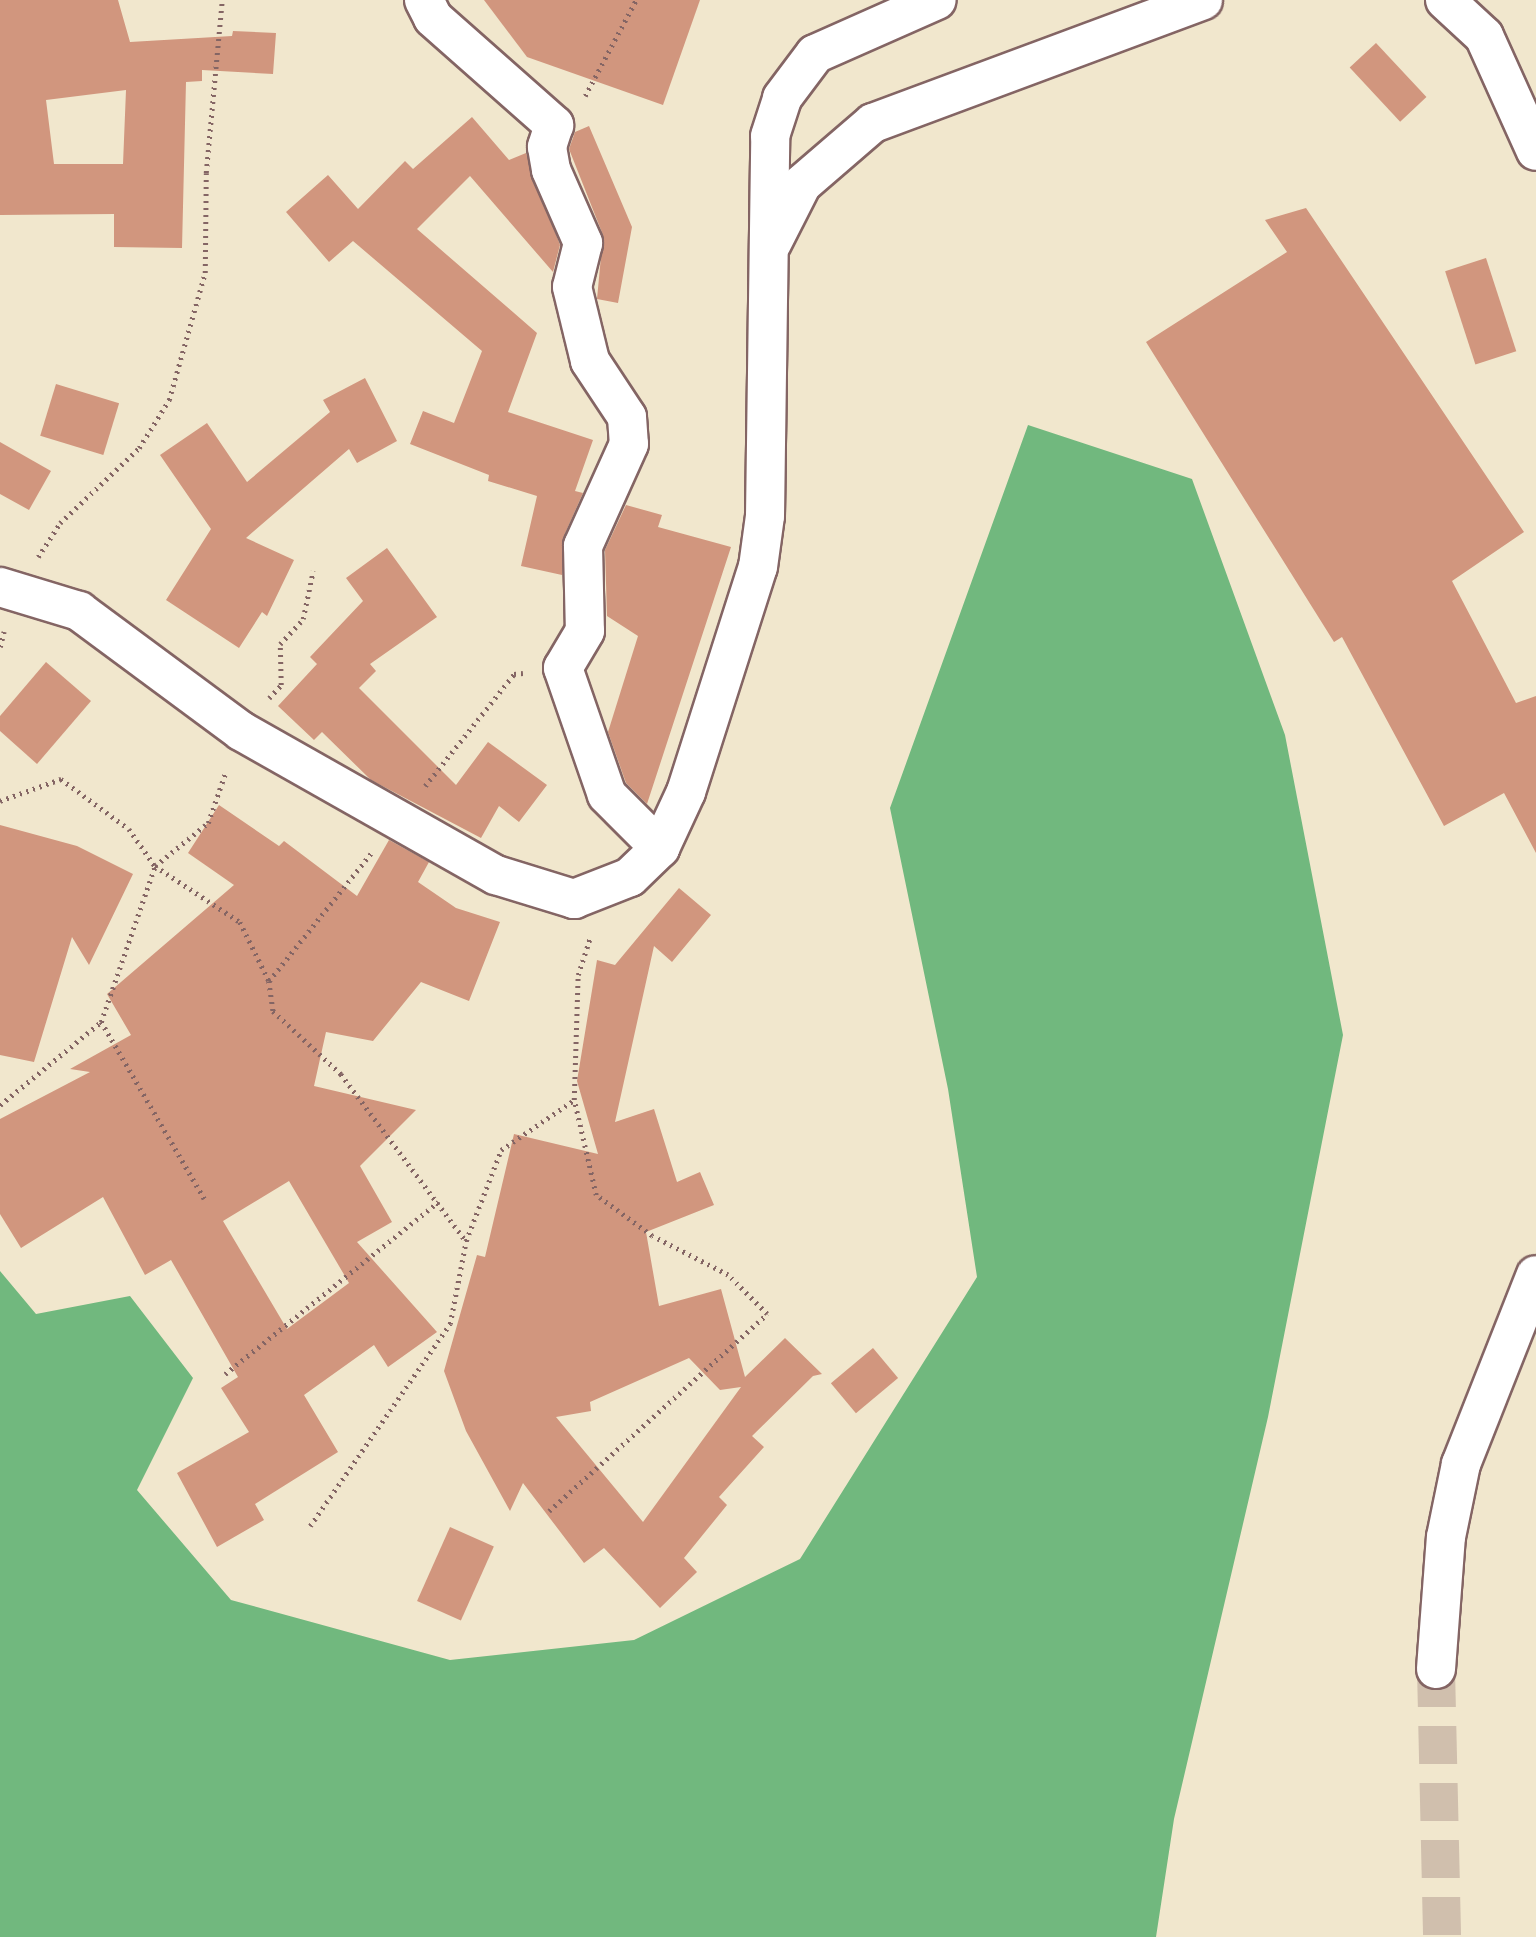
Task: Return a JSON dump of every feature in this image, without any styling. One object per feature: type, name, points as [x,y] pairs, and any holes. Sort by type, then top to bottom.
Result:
[{"type":"street","points":[[424,0],[433,18],[554,125],[547,147],[551,170],[583,243],[572,287],[598,380],[627,417],[629,444],[583,546],[584,631],[563,668],[607,795],[660,848]]},
{"type":"street","points":[[7,589],[79,611],[241,731],[496,875],[562,898],[595,895],[630,877],[660,848],[685,792],[758,567],[765,516],[770,136],[797,74],[815,54],[937,0]]},
{"type":"street","points":[[768,251],[802,184],[873,123],[1203,0]]},
{"type":"street","points":[[1445,0],[1483,36],[1536,151]]},
{"type":"street","points":[[1436,1669],[1446,1537],[1461,1464],[1536,1275]]},
{"type":"path","points":[[0,647],[7,589],[60,523],[139,448],[169,400],[205,273],[206,173],[222,0]]},
{"type":"path","points":[[554,125],[594,88],[636,0]]},
{"type":"path","points":[[0,1105],[101,1022],[155,866],[208,823],[241,731],[281,685],[280,644],[303,619],[313,571]]},
{"type":"path","points":[[0,801],[61,779],[129,829],[155,866],[240,922],[270,981],[273,1011],[341,1074],[466,1241]]},
{"type":"path","points":[[549,1511],[767,1314],[728,1275],[652,1236],[596,1195],[574,1100],[578,975],[594,925],[595,895]]},
{"type":"path","points":[[101,1022],[204,1199]]},
{"type":"path","points":[[310,1526],[450,1324],[466,1241],[501,1150],[574,1100]]},
{"type":"path","points":[[225,1374],[438,1202]]},
{"type":"green space","points":[[1028,425],[1192,479],[1285,735],[1343,1035],[1268,1417],[1174,1819],[1156,1937],[0,1937],[0,1271],[36,1314],[130,1296],[193,1378],[137,1490],[231,1600],[450,1660],[634,1640],[800,1559],[977,1277],[948,1089],[890,808]]},
{"type":"building","points":[[0,0],[118,0],[130,42],[232,36],[233,31],[276,33],[273,74],[202,70],[202,81],[186,82],[182,248],[114,247],[114,214],[0,215]],"holes":[[[126,90],[123,164],[54,164],[46,100]]]},
{"type":"building","points":[[484,0],[700,0],[663,105],[527,57]]},
{"type":"building","points":[[1376,43],[1426,97],[1400,122],[1350,68]]},
{"type":"building","points":[[472,117],[509,160],[526,153],[560,245],[553,272],[470,176],[417,229],[537,333],[508,412],[593,440],[575,491],[583,493],[563,538],[562,575],[521,566],[537,496],[488,481],[489,475],[410,444],[423,411],[454,423],[482,351],[353,241],[329,262],[286,212],[328,175],[358,209],[405,161],[413,169]]},
{"type":"building","points":[[589,126],[632,227],[618,303],[597,299],[603,235],[569,149],[575,132]]},
{"type":"building","points":[[1306,208],[1524,532],[1452,581],[1516,703],[1536,696],[1536,853],[1504,793],[1444,826],[1342,637],[1334,642],[1146,342],[1287,252],[1265,220]]},
{"type":"building","points":[[1486,258],[1516,351],[1475,364],[1445,271]]},
{"type":"building","points":[[365,378],[397,441],[357,463],[349,449],[246,538],[294,560],[267,616],[262,612],[239,648],[166,600],[211,529],[160,455],[207,423],[247,482],[330,412],[323,400]]},
{"type":"building","points":[[56,384],[119,403],[103,455],[40,436]]},
{"type":"building","points":[[0,442],[51,471],[29,510],[0,494]]},
{"type":"building","points":[[626,505],[662,515],[658,527],[731,547],[647,804],[626,783],[608,732],[638,636],[607,616],[605,550]]},
{"type":"building","points":[[387,548],[437,617],[370,664],[376,671],[359,688],[456,785],[488,742],[547,785],[519,822],[499,806],[481,838],[371,780],[322,732],[314,740],[278,706],[317,664],[310,657],[363,601],[346,578]]},
{"type":"building","points":[[46,662],[91,701],[37,764],[0,731],[0,716]]},
{"type":"building","points":[[219,805],[279,846],[284,841],[357,896],[389,840],[429,862],[418,882],[456,908],[500,922],[469,1001],[421,982],[373,1041],[326,1032],[314,1086],[416,1110],[360,1166],[392,1222],[357,1242],[437,1332],[388,1367],[374,1345],[304,1395],[338,1452],[255,1504],[264,1520],[217,1547],[177,1473],[249,1432],[221,1388],[238,1377],[171,1260],[145,1275],[103,1197],[21,1248],[0,1214],[0,1119],[90,1072],[70,1069],[131,1035],[107,994],[234,885],[188,853]],"holes":[[[289,1181],[349,1283],[287,1329],[223,1221]]]},
{"type":"building","points":[[0,825],[77,846],[133,874],[89,965],[72,937],[34,1062],[0,1055]]},
{"type":"building","points":[[679,888],[711,915],[672,962],[654,946],[615,1122],[654,1109],[677,1182],[700,1172],[714,1205],[646,1232],[659,1306],[721,1289],[745,1377],[785,1338],[822,1374],[813,1376],[752,1436],[764,1447],[719,1497],[727,1505],[684,1558],[697,1572],[660,1608],[604,1548],[584,1563],[523,1483],[510,1511],[466,1431],[444,1371],[477,1255],[485,1257],[514,1134],[598,1154],[577,1081],[597,960],[615,965]],"holes":[[[689,1358],[720,1390],[741,1387],[643,1522],[556,1417],[591,1411],[590,1402]]]},
{"type":"building","points":[[873,1348],[898,1378],[856,1413],[831,1383]]},
{"type":"building","points":[[450,1527],[494,1547],[461,1621],[417,1601]]},
{"type":"tunnel","points":[[1436,1669],[1442,1937]]}]
